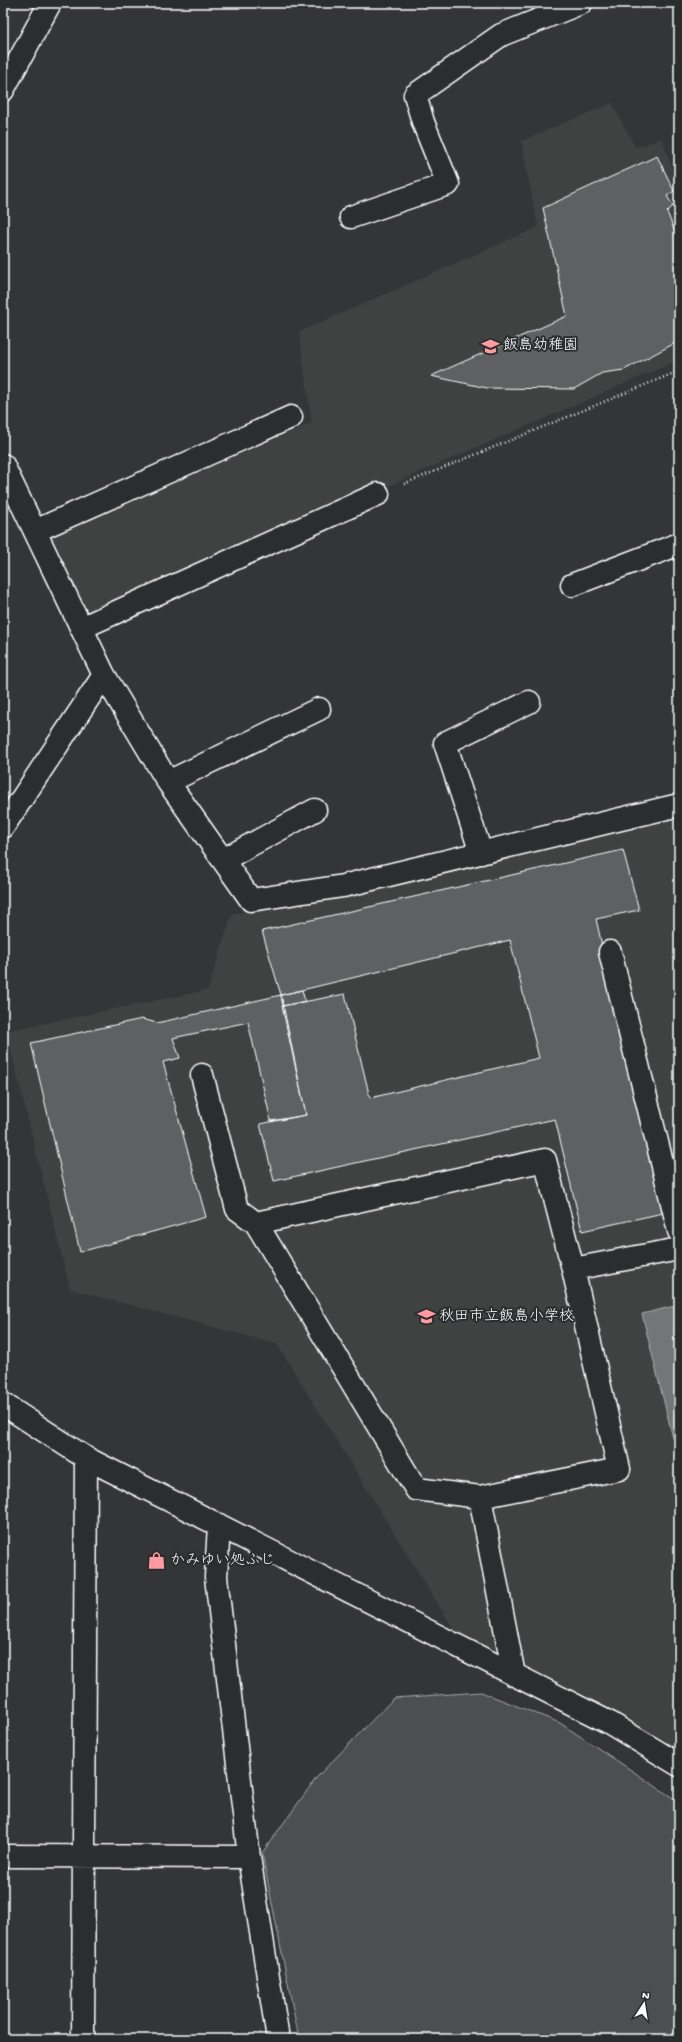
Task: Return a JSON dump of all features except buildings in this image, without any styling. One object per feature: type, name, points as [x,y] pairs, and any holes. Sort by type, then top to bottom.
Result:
[{"type":"street","points":[[3,90],[50,3]]},
{"type":"street","points":[[351,217],[448,184],[423,122],[415,95],[501,36],[581,3]]},
{"type":"street","points":[[35,531],[291,417]]},
{"type":"street","points":[[3,465],[104,675],[168,782],[251,900],[343,886],[679,805]]},
{"type":"street","points":[[81,628],[378,494]]},
{"type":"street","points":[[572,585],[679,544]]},
{"type":"street","points":[[3,827],[104,675]]},
{"type":"street","points":[[481,853],[445,743],[530,702]]},
{"type":"street","points":[[168,782],[319,709]]},
{"type":"street","points":[[223,860],[316,810]]},
{"type":"street","points":[[610,952],[679,1231]]},
{"type":"street","points":[[202,1075],[237,1209],[256,1223],[416,1489],[480,1497],[619,1469],[573,1269],[545,1160],[256,1223]]},
{"type":"street","points":[[573,1269],[679,1249]]},
{"type":"street","points":[[3,1404],[86,1458],[610,1723],[679,1765]]},
{"type":"street","points":[[82,2039],[86,1458]]},
{"type":"street","points":[[480,1497],[514,1674]]},
{"type":"street","points":[[219,1525],[216,1577],[249,1857],[278,2039]]},
{"type":"street","points":[[3,1856],[84,1855],[249,1857]]},
{"type":"path","points":[[378,494],[679,371]]},
{"type":"shaded area","name":"飯島幼稚園","points":[[612,103],[635,147],[662,139],[679,186],[679,360],[90,615],[49,537],[312,423],[299,332],[538,227],[521,141]]},
{"type":"shaded area","name":"秋田市立飯島小学校","points":[[679,819],[679,1759],[454,1630],[277,1344],[70,1289],[6,1031],[208,990],[232,914]]},
{"type":"shaded area","points":[[679,1305],[679,1437],[673,1438],[642,1314]]},
{"type":"shaded area","points":[[481,1692],[560,1723],[679,1802],[679,2039],[299,2039],[262,1853],[317,1777],[394,1698]]},
{"type":"place","name":"飯島幼稚園","points":[[490,346]]},
{"type":"place","name":"秋田市立飯島小学校","points":[[426,1317]]},
{"type":"place","name":"かみゆい処ふじ","points":[[157,1561]]}]
